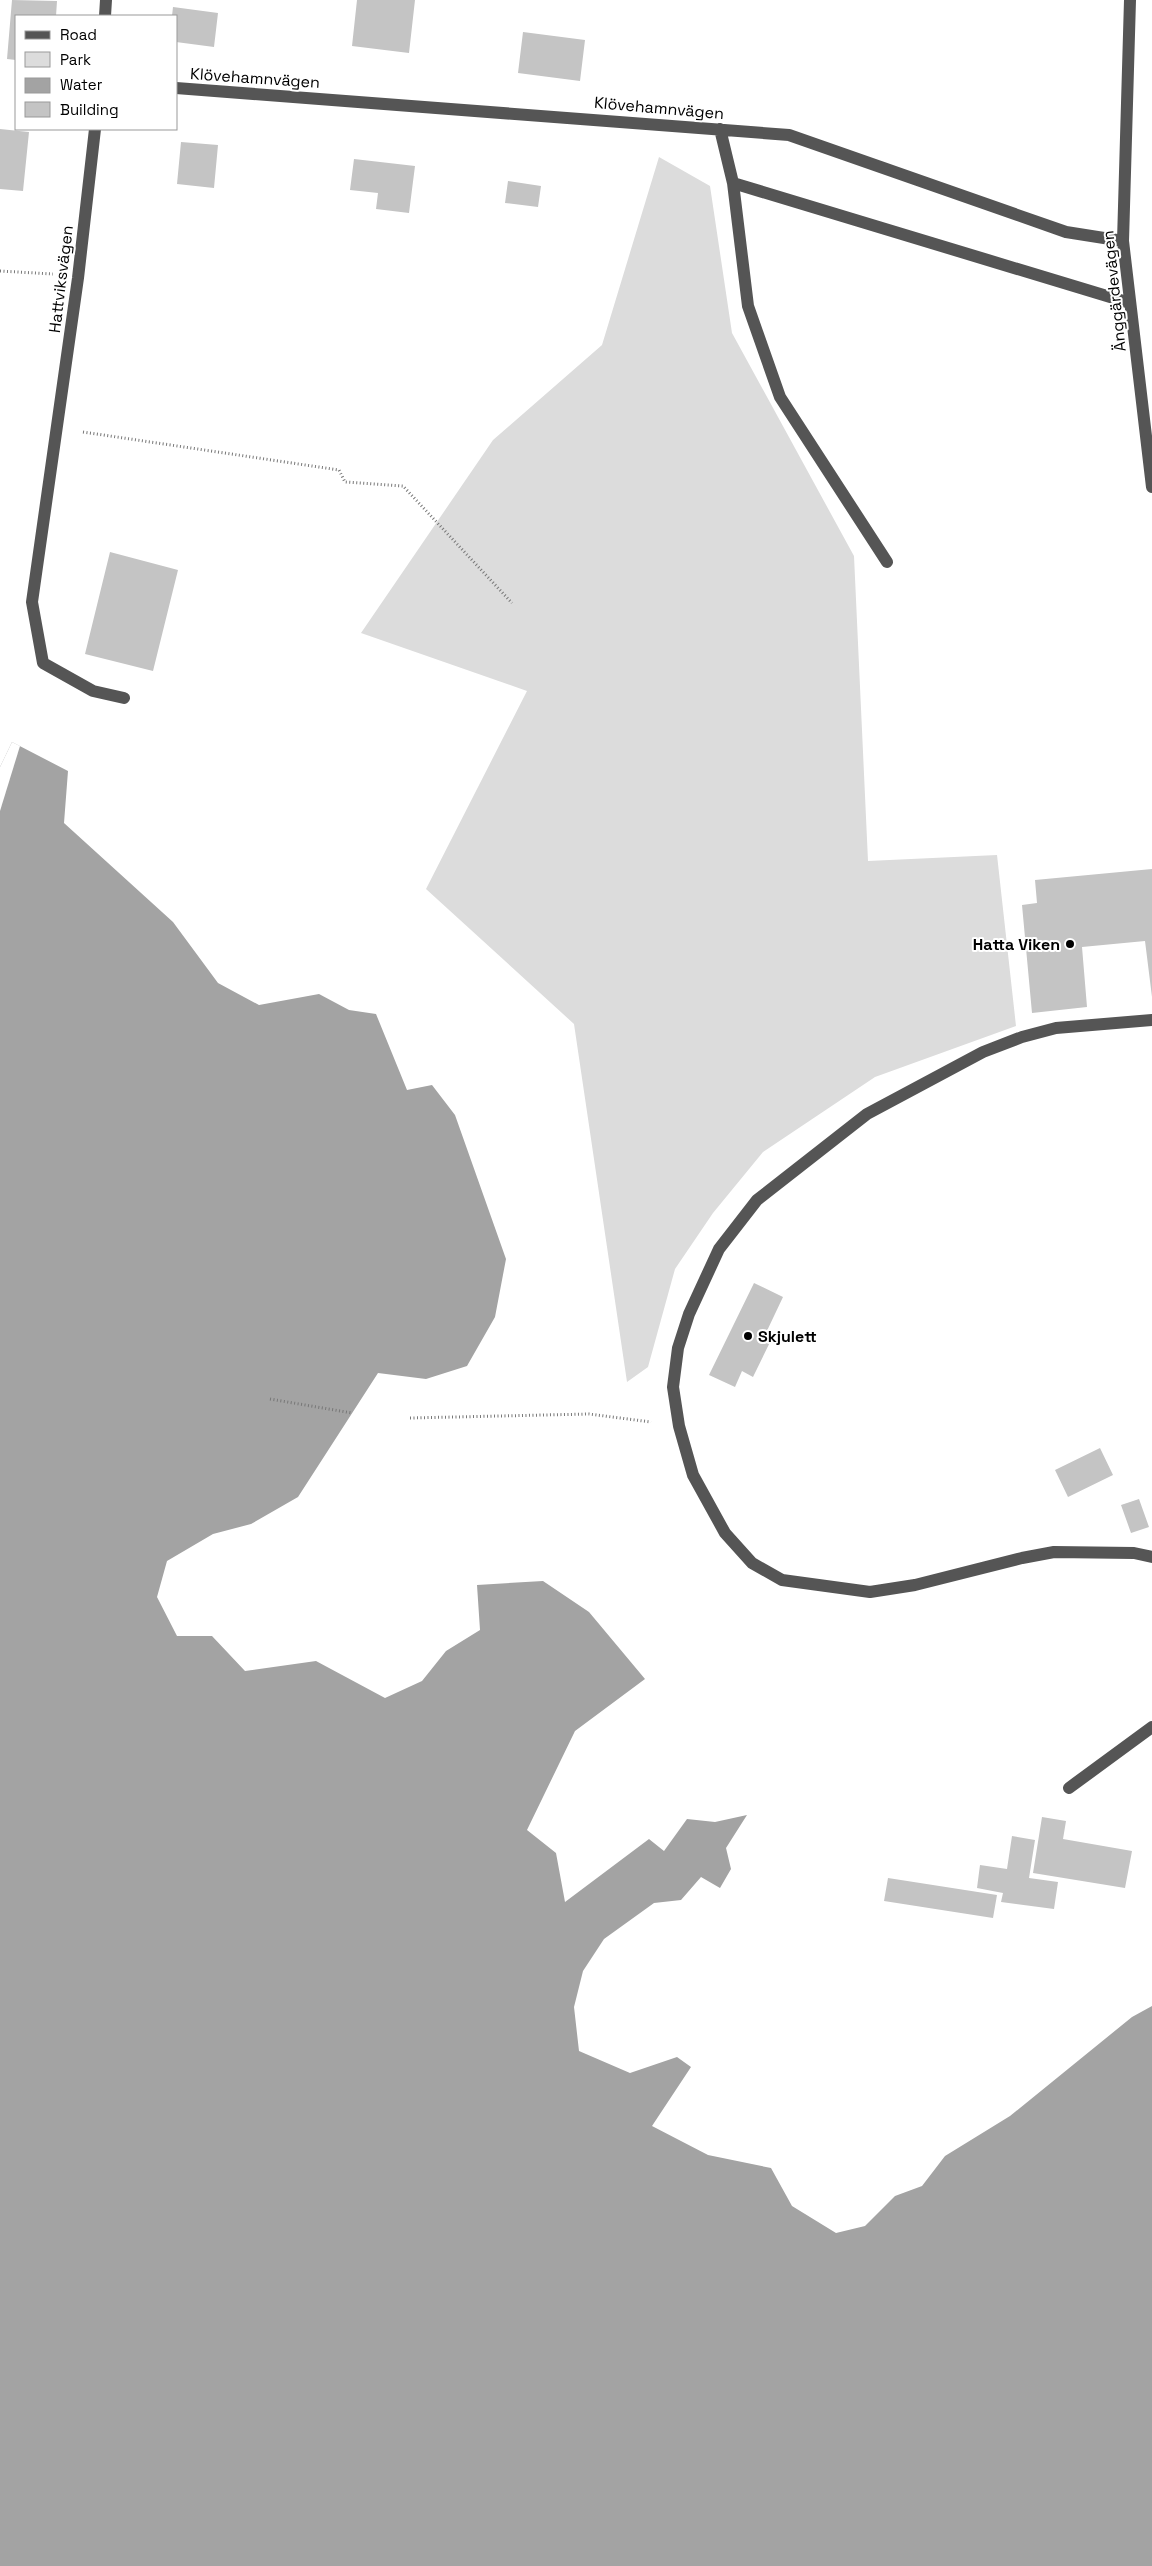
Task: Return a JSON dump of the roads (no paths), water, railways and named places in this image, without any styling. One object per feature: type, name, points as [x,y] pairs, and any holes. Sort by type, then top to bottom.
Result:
[{"type":"street","points":[[105,15],[106,0]]},
{"type":"street","name":"Änggärdevägen","points":[[1130,0],[1123,241],[1152,487]]},
{"type":"street","name":"Klövehamnvägen","points":[[178,88],[789,135],[1066,232],[1123,241]]},
{"type":"street","points":[[720,129],[733,183],[748,306],[780,397],[886,562]]},
{"type":"street","name":"Hattviksvägen","points":[[95,130],[78,278],[32,602],[43,663],[93,692],[124,698]]},
{"type":"street","points":[[733,183],[1130,303]]},
{"type":"street","points":[[1152,1020],[1056,1028],[1022,1037],[983,1052],[867,1114],[757,1200],[719,1249],[689,1314],[678,1348],[672,1387],[679,1426],[693,1476],[725,1533],[752,1562],[782,1580],[870,1592],[915,1585],[1054,1552],[1134,1553],[1152,1557]]},
{"type":"street","points":[[1069,1788],[1152,1727]]},
{"type":"water","points":[[12,742],[68,771],[64,823],[173,922],[218,983],[259,1005],[319,994],[349,1010],[376,1014],[407,1090],[432,1085],[455,1115],[506,1259],[495,1317],[467,1366],[426,1379],[378,1373],[298,1497],[251,1524],[213,1534],[167,1561],[157,1597],[177,1636],[212,1636],[245,1671],[316,1661],[385,1698],[422,1681],[446,1651],[480,1630],[477,1585],[543,1581],[589,1612],[645,1679],[575,1731],[527,1830],[556,1853],[565,1902],[649,1839],[664,1851],[687,1819],[715,1822],[747,1815],[726,1848],[731,1869],[720,1888],[701,1877],[681,1900],[654,1903],[604,1939],[583,1971],[574,2007],[579,2051],[630,2073],[677,2057],[691,2067],[652,2126],[708,2155],[771,2168],[792,2206],[836,2233],[865,2226],[895,2196],[922,2186],[945,2156],[1010,2116],[1132,2017],[1152,2006],[1152,2566],[0,2566],[0,767]]},
{"type":"place","name":"Hatta Viken","points":[[1070,944]]},
{"type":"place","name":"Skjulett","points":[[748,1336]]}]
